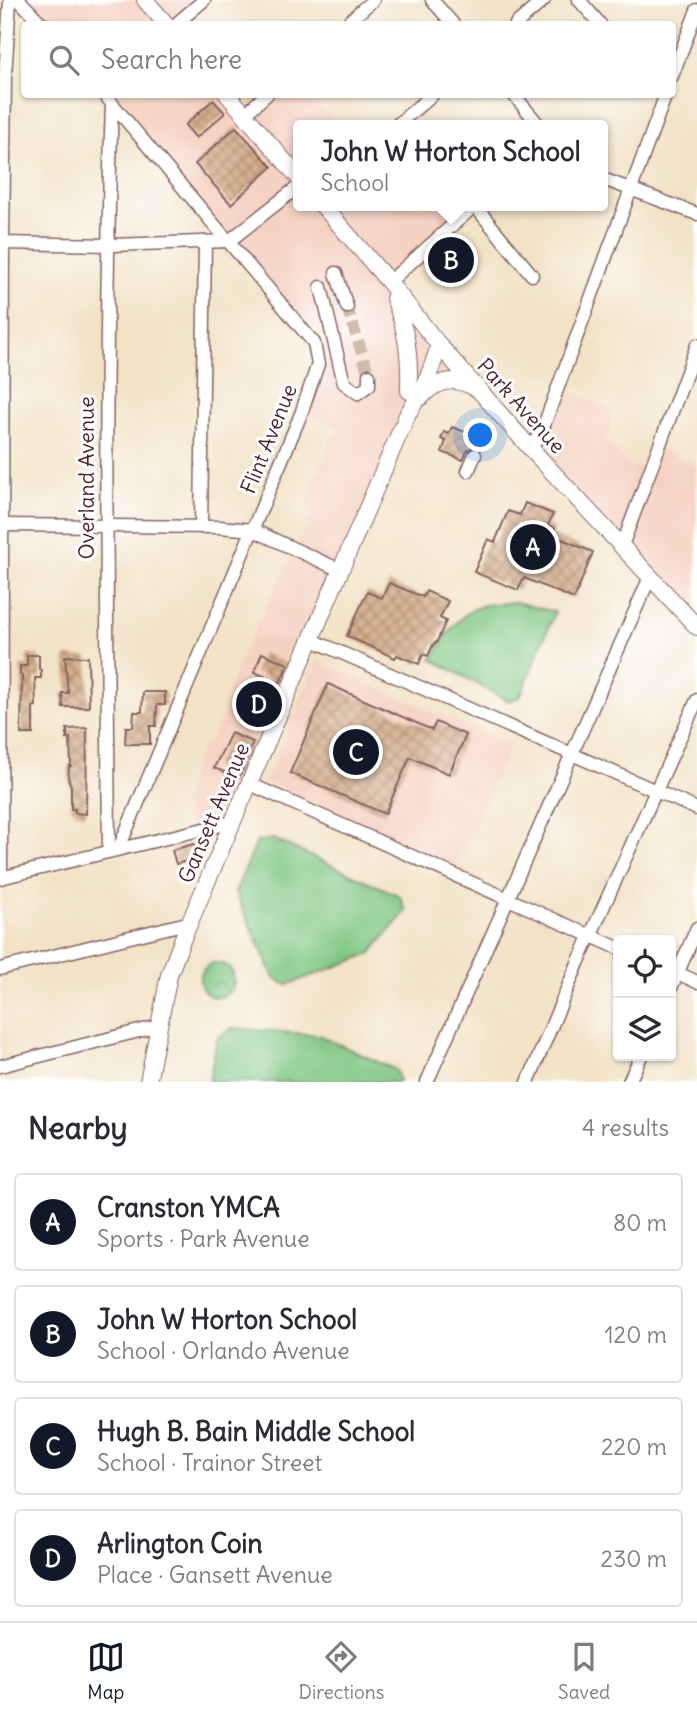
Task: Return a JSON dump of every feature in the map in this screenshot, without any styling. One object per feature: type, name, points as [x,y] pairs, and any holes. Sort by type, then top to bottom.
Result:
[{"type":"main road","points":[[145,0],[163,21]]},
{"type":"main road","points":[[229,98],[293,171]]},
{"type":"main road","name":"Park Avenue","points":[[327,211],[439,345],[531,449],[697,627]]},
{"type":"main road","points":[[388,282],[407,337],[411,402]]},
{"type":"main road","name":"Gansett Avenue","points":[[148,1082],[169,975],[250,784],[297,657],[310,639],[411,402],[414,375],[425,356],[439,345]]},
{"type":"main road","points":[[411,402],[437,383],[455,380],[480,391]]},
{"type":"street","points":[[10,0],[5,76],[1,243],[0,878],[233,822]]},
{"type":"street","points":[[19,0],[39,21]]},
{"type":"street","points":[[180,21],[204,0]]},
{"type":"street","points":[[349,21],[373,0]]},
{"type":"street","points":[[432,0],[450,21]]},
{"type":"street","points":[[520,21],[544,0]]},
{"type":"street","points":[[579,0],[597,21]]},
{"type":"street","points":[[676,68],[697,10]]},
{"type":"street","points":[[244,115],[263,98]]},
{"type":"street","points":[[403,120],[428,98]]},
{"type":"street","points":[[516,98],[535,120]]},
{"type":"street","points":[[531,449],[542,428],[664,98]]},
{"type":"street","name":"Flint Avenue","points":[[108,99],[314,342],[318,364],[211,640],[114,850]]},
{"type":"street","name":"Overland Avenue","points":[[108,99],[106,526],[114,850]]},
{"type":"street","points":[[608,181],[697,214]]},
{"type":"street","points":[[1,243],[229,241],[293,191]]},
{"type":"street","points":[[388,282],[469,211]]},
{"type":"street","points":[[479,211],[532,275]]},
{"type":"street","points":[[201,527],[205,242]]},
{"type":"street","points":[[336,273],[347,307]]},
{"type":"street","points":[[321,288],[344,383],[358,393],[369,385],[369,375]]},
{"type":"street","points":[[622,546],[697,345]]},
{"type":"street","points":[[468,471],[481,444]]},
{"type":"street","points":[[1,525],[253,530],[340,570]]},
{"type":"street","points":[[427,1082],[650,577]]},
{"type":"street","points":[[310,639],[697,809]]},
{"type":"street","points":[[528,1082],[697,700]]},
{"type":"street","points":[[250,784],[613,946]]},
{"type":"street","points":[[0,969],[191,922]]},
{"type":"street","points":[[676,968],[697,928]]},
{"type":"street","points":[[676,973],[697,982]]},
{"type":"street","points":[[0,1066],[159,1026]]},
{"type":"street","points":[[629,1082],[638,1061]]},
{"type":"shaded area","points":[[17,0],[203,0],[178,21],[38,21]]},
{"type":"shaded area","points":[[105,98],[231,98],[240,109],[261,98],[317,98],[318,107],[334,120],[293,120],[293,211],[470,211],[387,279],[460,363],[418,395],[233,821],[188,827],[183,804],[192,769],[201,748],[209,742],[227,705],[229,688],[243,653],[294,553],[311,513],[308,500],[336,428],[303,407],[317,355]]},
{"type":"shaded area","points":[[558,390],[610,410],[610,430],[605,439],[628,463],[649,472],[660,449],[697,466],[697,628],[535,442]]},
{"type":"shaded area","points":[[317,661],[510,745],[457,866],[264,782]]},
{"type":"green space","points":[[515,602],[555,612],[520,697],[508,701],[432,659],[446,635],[472,610],[489,604]]},
{"type":"green space","points":[[273,839],[400,896],[406,911],[370,954],[287,985],[274,978],[235,892],[257,842]]},
{"type":"green space","points":[[217,963],[229,968],[234,980],[229,992],[217,997],[205,992],[200,980],[205,968]]},
{"type":"green space","points":[[232,1028],[318,1035],[396,1070],[399,1080],[209,1082],[217,1038]]},
{"type":"building","points":[[213,100],[225,113],[196,138],[185,125]]},
{"type":"building","points":[[236,127],[272,167],[231,204],[195,164]]},
{"type":"building","points":[[452,427],[475,436],[471,441],[472,447],[463,460],[442,452],[446,441],[441,439],[444,432],[449,434]]},
{"type":"building","points":[[525,503],[553,514],[548,525],[555,528],[552,535],[593,552],[574,599],[524,578],[518,590],[474,572],[488,539],[495,542],[508,511],[520,515]]},
{"type":"building","points":[[389,583],[423,597],[426,591],[448,601],[440,618],[446,621],[436,644],[434,643],[428,656],[423,654],[419,664],[397,655],[395,658],[347,636],[367,592],[382,598]]},
{"type":"building","points":[[262,653],[288,664],[280,683],[254,672]]},
{"type":"building","points":[[27,655],[39,655],[41,678],[35,678],[33,734],[21,734],[20,666],[27,666]]},
{"type":"building","points":[[65,656],[88,657],[89,707],[63,707],[62,693],[68,693]]},
{"type":"building","points":[[328,684],[432,730],[436,722],[466,735],[449,774],[410,757],[385,814],[290,773]]},
{"type":"building","points":[[251,688],[272,697],[264,716],[247,708],[251,700],[246,698]]},
{"type":"building","points":[[143,692],[165,692],[165,705],[157,705],[156,726],[150,726],[150,744],[125,744],[126,727],[133,727],[134,712],[142,712]]},
{"type":"building","points":[[87,728],[86,814],[75,813],[75,809],[71,809],[71,786],[68,778],[71,766],[70,738],[67,739],[67,729]]},
{"type":"building","points":[[231,733],[253,742],[239,778],[214,768]]},
{"type":"building","points":[[194,844],[198,858],[176,864],[172,850]]},
{"type":"tunnel","points":[[347,307],[369,375]]},
{"type":"place","name":"John W Horton School","points":[[451,260]]},
{"type":"place","name":"Cranston YMCA","points":[[533,547]]},
{"type":"place","name":"Arlington Coin","points":[[259,704]]},
{"type":"place","name":"Hugh B. Bain Middle School","points":[[356,752]]}]
